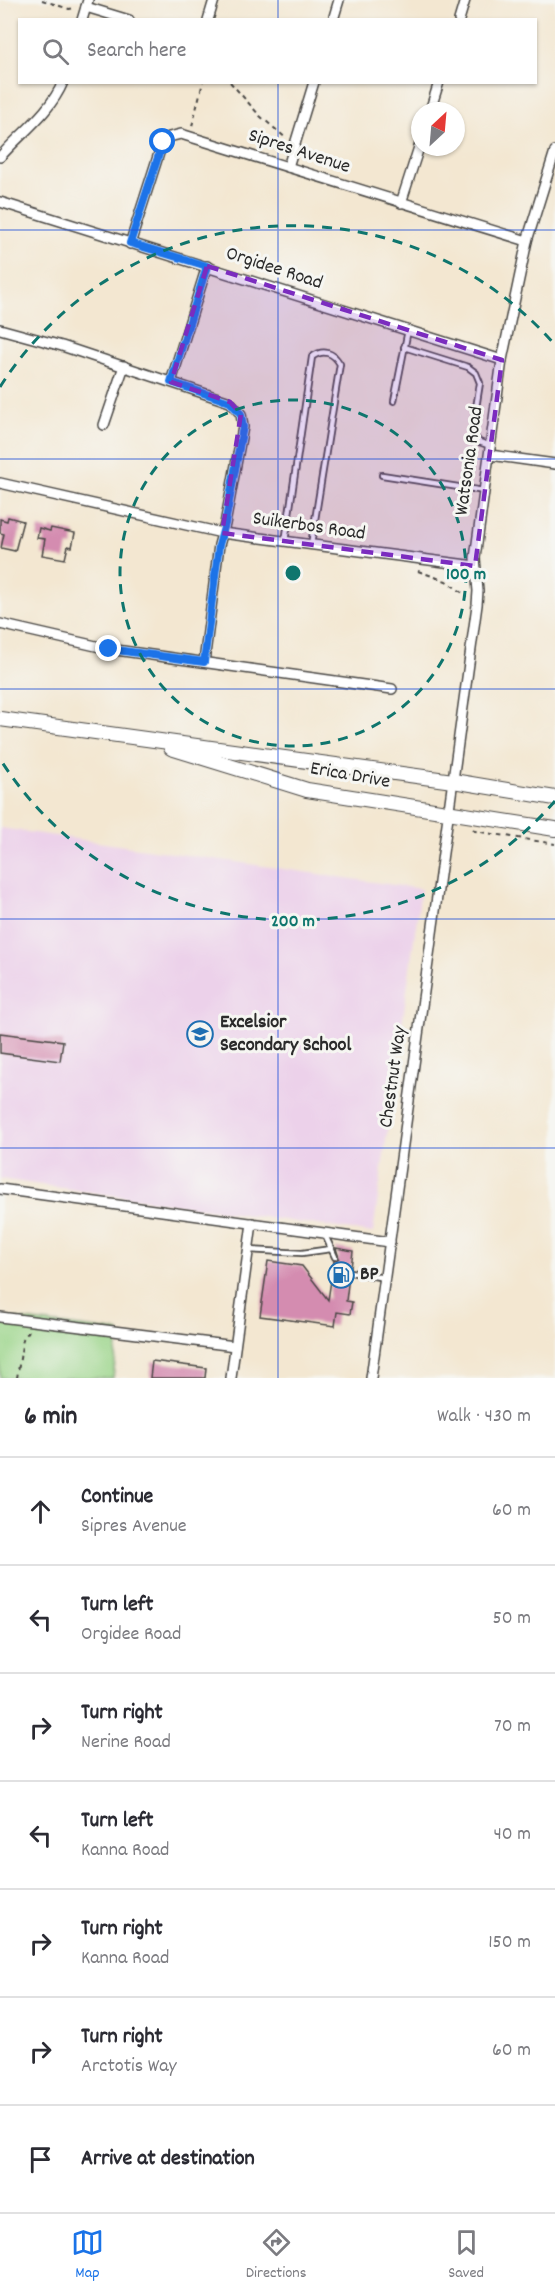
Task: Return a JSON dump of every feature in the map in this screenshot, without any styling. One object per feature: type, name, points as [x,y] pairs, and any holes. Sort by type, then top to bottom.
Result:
[{"type":"main road","name":"Erica Drive","points":[[0,719],[453,781],[555,798]]},
{"type":"main road","name":"Erica Drive","points":[[143,739],[307,790],[555,829]]},
{"type":"street","points":[[209,18],[214,0]]},
{"type":"street","points":[[334,18],[339,0]]},
{"type":"street","points":[[460,18],[465,0]]},
{"type":"street","points":[[83,18],[87,3],[124,18]]},
{"type":"street","points":[[0,157],[46,109],[57,96],[62,84]]},
{"type":"street","points":[[288,167],[313,84]]},
{"type":"street","points":[[433,102],[438,84]]},
{"type":"street","name":"Sipres Avenue","points":[[130,243],[163,142],[173,135],[181,134],[527,241]]},
{"type":"street","name":"Watsonia Road","points":[[453,781],[478,591],[475,566],[502,360],[527,241],[555,151]]},
{"type":"street","points":[[401,203],[416,156]]},
{"type":"street","name":"Orgidee Road","points":[[0,202],[502,360]]},
{"type":"street","points":[[171,382],[207,266]]},
{"type":"street","points":[[0,329],[124,366],[230,402],[241,414],[243,427],[219,545],[204,662]]},
{"type":"street","points":[[104,425],[124,366]]},
{"type":"street","points":[[491,451],[555,464]]},
{"type":"street","name":"Suikerbos Road","points":[[0,483],[222,533],[475,566]]},
{"type":"street","points":[[0,624],[109,649],[392,689]]},
{"type":"street","name":"Chestnut Way","points":[[371,1378],[453,781]]},
{"type":"street","points":[[0,1189],[390,1242]]},
{"type":"street","points":[[231,1378],[252,1223]]},
{"type":"street","points":[[0,1317],[235,1346]]},
{"type":"lane","points":[[394,401],[408,330]]},
{"type":"lane","points":[[404,347],[468,367],[476,373],[480,383],[472,433],[491,451]]},
{"type":"lane","points":[[285,542],[312,357],[318,353],[327,352],[336,356],[340,364],[310,545]]},
{"type":"lane","points":[[382,475],[484,491]]},
{"type":"lane","points":[[324,1233],[334,1257]]},
{"type":"lane","points":[[248,1250],[302,1252],[331,1249]]},
{"type":"lane","points":[[350,1272],[385,1278]]},
{"type":"path","points":[[42,0],[69,9],[87,3]]},
{"type":"path","points":[[191,136],[203,84]]},
{"type":"path","points":[[232,84],[260,116],[295,144]]},
{"type":"path","points":[[417,571],[456,586],[468,600]]},
{"type":"path","points":[[472,826],[475,831],[555,844]]},
{"type":"path","points":[[17,1378],[23,1339],[36,1322]]},
{"type":"highlighted area","points":[[207,266],[502,360],[475,566],[222,533],[241,414],[230,402],[171,382]]},
{"type":"shaded area","name":"Excelsior Secondary School","points":[[0,828],[421,889],[373,1233],[0,1179]]},
{"type":"green space","points":[[0,1317],[119,1332],[113,1378],[0,1378]]},
{"type":"building","points":[[8,517],[23,521],[15,551],[1,548],[4,534],[0,533],[0,519],[7,521]]},
{"type":"building","points":[[39,528],[75,533],[72,547],[68,546],[65,559],[42,555],[45,539],[37,538]]},
{"type":"building","points":[[0,1033],[63,1041],[60,1061],[0,1053]]},
{"type":"building","points":[[336,1248],[353,1251],[351,1268],[346,1272],[349,1276],[346,1301],[352,1302],[350,1314],[337,1312],[335,1326],[260,1316],[268,1261],[302,1266],[328,1300],[334,1261],[339,1258]]},
{"type":"building","points":[[152,1361],[206,1368],[205,1378],[150,1378]]},
{"type":"place","name":"Excelsior Secondary School","points":[[200,1034]]},
{"type":"place","name":"BP","points":[[341,1275]]},
{"type":"route","points":[[109,649],[204,662],[219,545],[243,427],[241,414],[230,402],[171,382],[207,266],[130,243],[163,142]]}]
